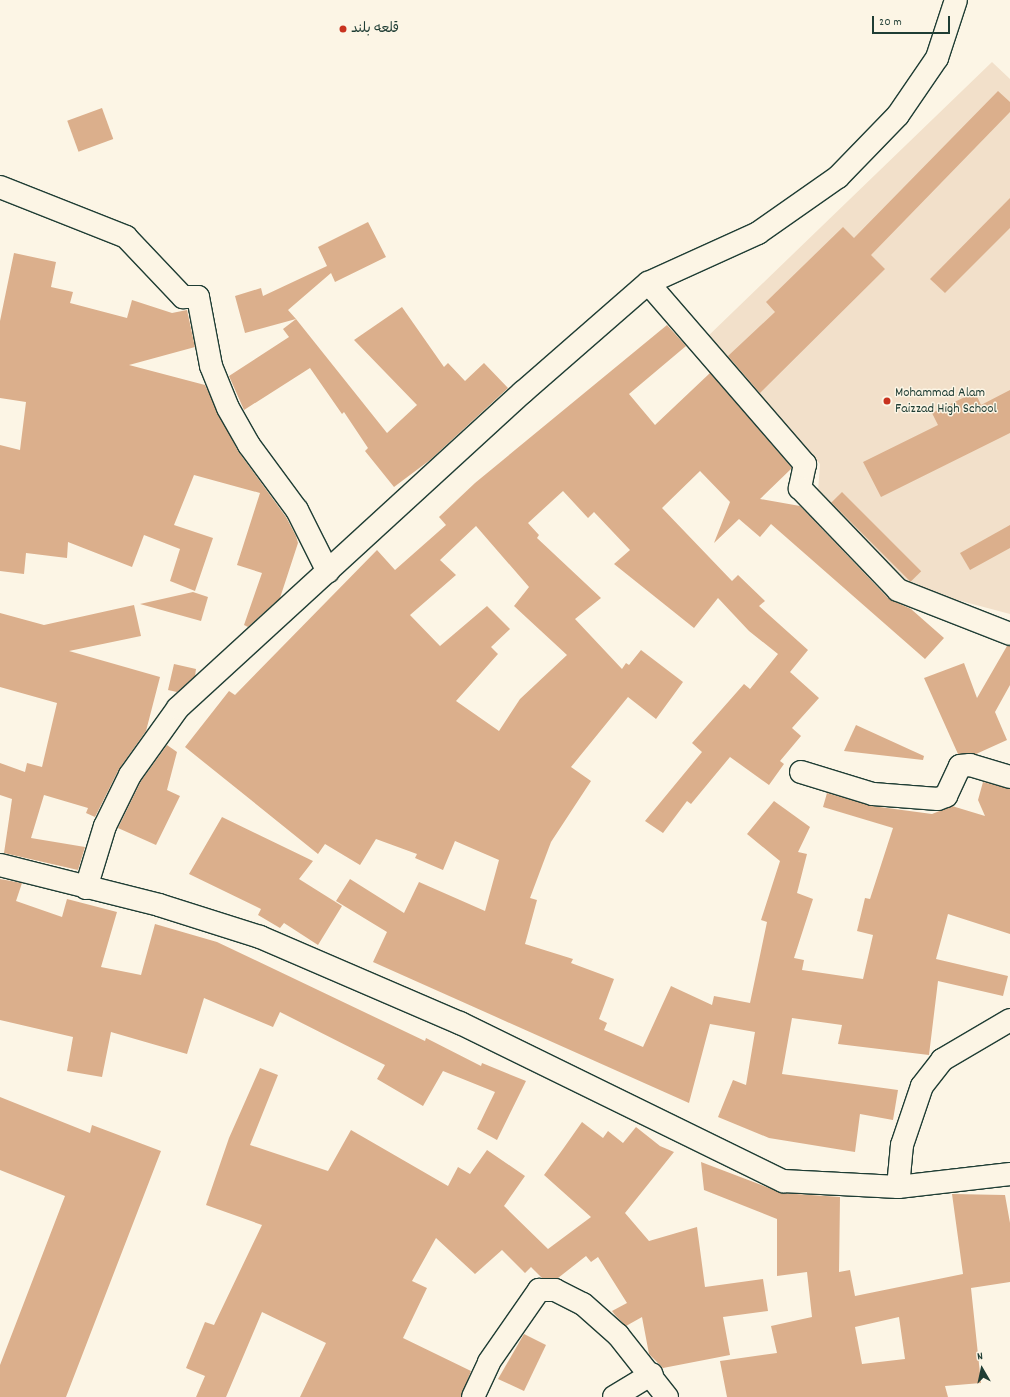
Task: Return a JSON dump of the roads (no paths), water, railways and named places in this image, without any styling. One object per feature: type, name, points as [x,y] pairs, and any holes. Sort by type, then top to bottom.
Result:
[{"type":"street","points":[[86,888],[105,826],[130,775],[178,708],[523,392],[648,283],[758,233],[838,177],[898,115],[937,58],[956,0]]},
{"type":"street","points":[[0,187],[126,237],[183,297],[198,297],[211,366],[228,408],[249,446],[297,510],[328,572]]},
{"type":"street","points":[[648,283],[805,464],[800,488],[898,590],[1010,634]]},
{"type":"street","points":[[801,772],[873,794],[938,799],[946,796],[960,766],[970,766],[1010,777]]},
{"type":"street","points":[[0,865],[86,888],[159,905],[260,937],[460,1023],[783,1181],[898,1187],[1010,1174]]},
{"type":"street","points":[[898,1187],[902,1145],[922,1086],[942,1060],[1010,1020]]},
{"type":"street","points":[[473,1397],[489,1362],[539,1290],[555,1290],[583,1304],[618,1335],[652,1374],[667,1397]]},
{"type":"street","points":[[614,1397],[652,1374]]},
{"type":"place","name":"قلعه بلند","points":[[343,29]]},
{"type":"place","name":"Mohammad Alam Faizzad High School","points":[[887,401]]}]
